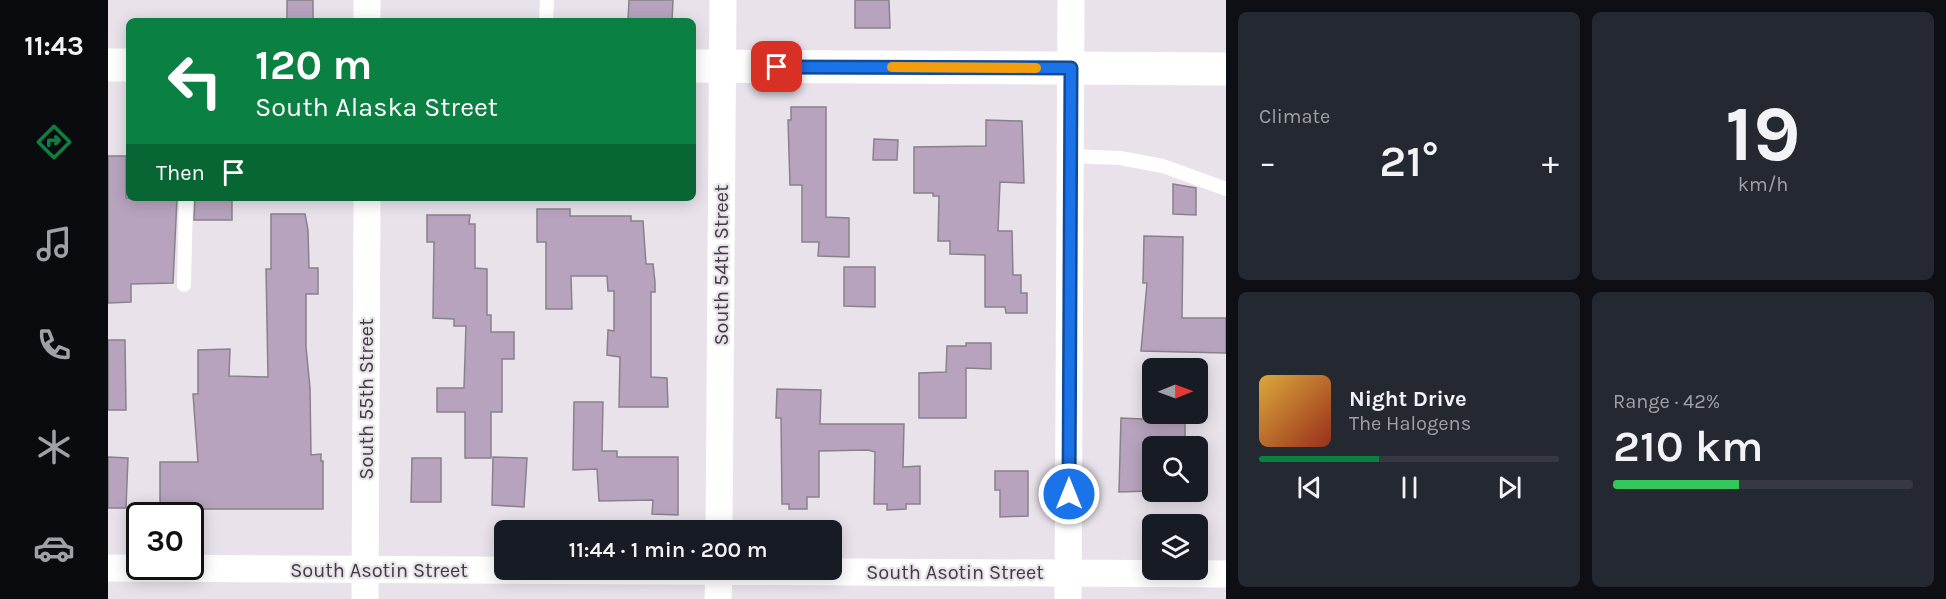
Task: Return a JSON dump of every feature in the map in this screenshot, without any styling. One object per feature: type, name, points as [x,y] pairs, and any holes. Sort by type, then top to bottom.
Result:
[{"type":"street","points":[[367,0],[367,18]]},
{"type":"street","name":"South 54th Street","points":[[719,520],[707,67],[723,0]]},
{"type":"street","points":[[1068,586],[1071,0]]},
{"type":"street","points":[[108,65],[126,65]]},
{"type":"street","points":[[707,67],[1226,69]]},
{"type":"street","name":"South 55th Street","points":[[365,599],[366,201]]},
{"type":"street","name":"South Asotin Street","points":[[108,568],[494,571]]},
{"type":"street","name":"South Asotin Street","points":[[842,576],[1068,586],[1226,574]]},
{"type":"street","points":[[718,599],[719,580]]},
{"type":"lane","points":[[546,18],[547,0]]},
{"type":"lane","points":[[1070,156],[1120,158],[1163,166],[1226,189]]},
{"type":"lane","points":[[184,285],[186,201]]},
{"type":"building","points":[[287,0],[313,0],[313,18],[287,18]]},
{"type":"building","points":[[629,0],[673,0],[672,18],[628,18]]},
{"type":"building","points":[[855,0],[889,0],[890,28],[855,28]]},
{"type":"building","points":[[791,107],[826,107],[826,217],[849,218],[849,257],[818,256],[819,242],[802,242],[802,185],[790,185],[788,120],[791,120]]},
{"type":"building","points":[[986,120],[1022,121],[1024,183],[1000,182],[998,231],[1012,231],[1013,275],[1021,275],[1021,293],[1027,293],[1027,313],[1006,313],[1005,307],[985,307],[985,255],[950,254],[950,241],[938,241],[939,196],[933,196],[933,193],[914,193],[914,147],[986,146]]},
{"type":"building","points":[[874,139],[898,140],[897,160],[873,160]]},
{"type":"building","points":[[108,156],[126,156],[126,201],[177,201],[173,283],[131,284],[131,302],[108,303]]},
{"type":"building","points":[[1173,184],[1196,188],[1196,215],[1173,214]]},
{"type":"building","points":[[195,201],[232,201],[232,220],[194,220]]},
{"type":"building","points":[[537,209],[570,209],[570,216],[631,216],[631,221],[643,221],[646,264],[653,264],[655,282],[655,292],[651,292],[651,377],[667,378],[668,407],[619,407],[620,357],[607,355],[608,330],[614,331],[614,291],[608,291],[607,276],[571,276],[572,309],[546,309],[546,242],[537,242]]},
{"type":"building","points":[[271,214],[305,214],[308,230],[309,268],[318,268],[318,294],[306,294],[306,347],[310,388],[311,455],[321,454],[321,461],[323,461],[323,509],[204,509],[204,502],[160,502],[160,462],[198,462],[193,394],[198,394],[198,350],[230,349],[229,376],[268,377],[266,269],[271,269]]},
{"type":"building","points":[[427,215],[470,215],[469,224],[475,224],[475,268],[487,269],[487,315],[491,315],[491,332],[514,332],[514,359],[502,359],[502,412],[491,412],[491,458],[465,458],[465,412],[437,412],[437,388],[464,388],[466,326],[454,326],[454,319],[433,318],[434,242],[427,242]]},
{"type":"building","points":[[1144,236],[1183,237],[1182,318],[1226,318],[1226,353],[1141,351],[1147,283],[1143,283]]},
{"type":"building","points":[[844,267],[875,267],[875,307],[844,306]]},
{"type":"building","points":[[108,340],[125,340],[126,410],[108,410]]},
{"type":"building","points":[[966,343],[991,343],[991,369],[966,368],[966,418],[919,418],[919,373],[946,372],[947,346],[966,346]]},
{"type":"building","points":[[777,389],[821,390],[820,424],[904,424],[903,467],[920,466],[920,504],[906,504],[906,509],[887,510],[887,504],[874,504],[875,452],[868,450],[819,451],[819,497],[807,497],[807,509],[789,509],[789,504],[782,504],[781,418],[776,418]]},
{"type":"building","points":[[574,402],[603,402],[602,451],[617,451],[617,457],[678,457],[678,515],[652,514],[653,500],[599,501],[597,469],[573,470]]},
{"type":"building","points":[[1121,418],[1142,419],[1142,424],[1185,424],[1185,436],[1142,436],[1142,491],[1119,492]]},
{"type":"building","points":[[108,457],[128,458],[126,508],[108,508]]},
{"type":"building","points":[[493,457],[527,458],[524,507],[492,505]]},
{"type":"building","points":[[412,458],[441,458],[441,502],[411,502]]},
{"type":"building","points":[[995,471],[1028,471],[1028,516],[1000,517],[1000,490],[995,490]]},
{"type":"slow traffic","points":[[892,67],[1036,68]]},
{"type":"route","points":[[777,67],[1071,68],[1069,494]]}]
